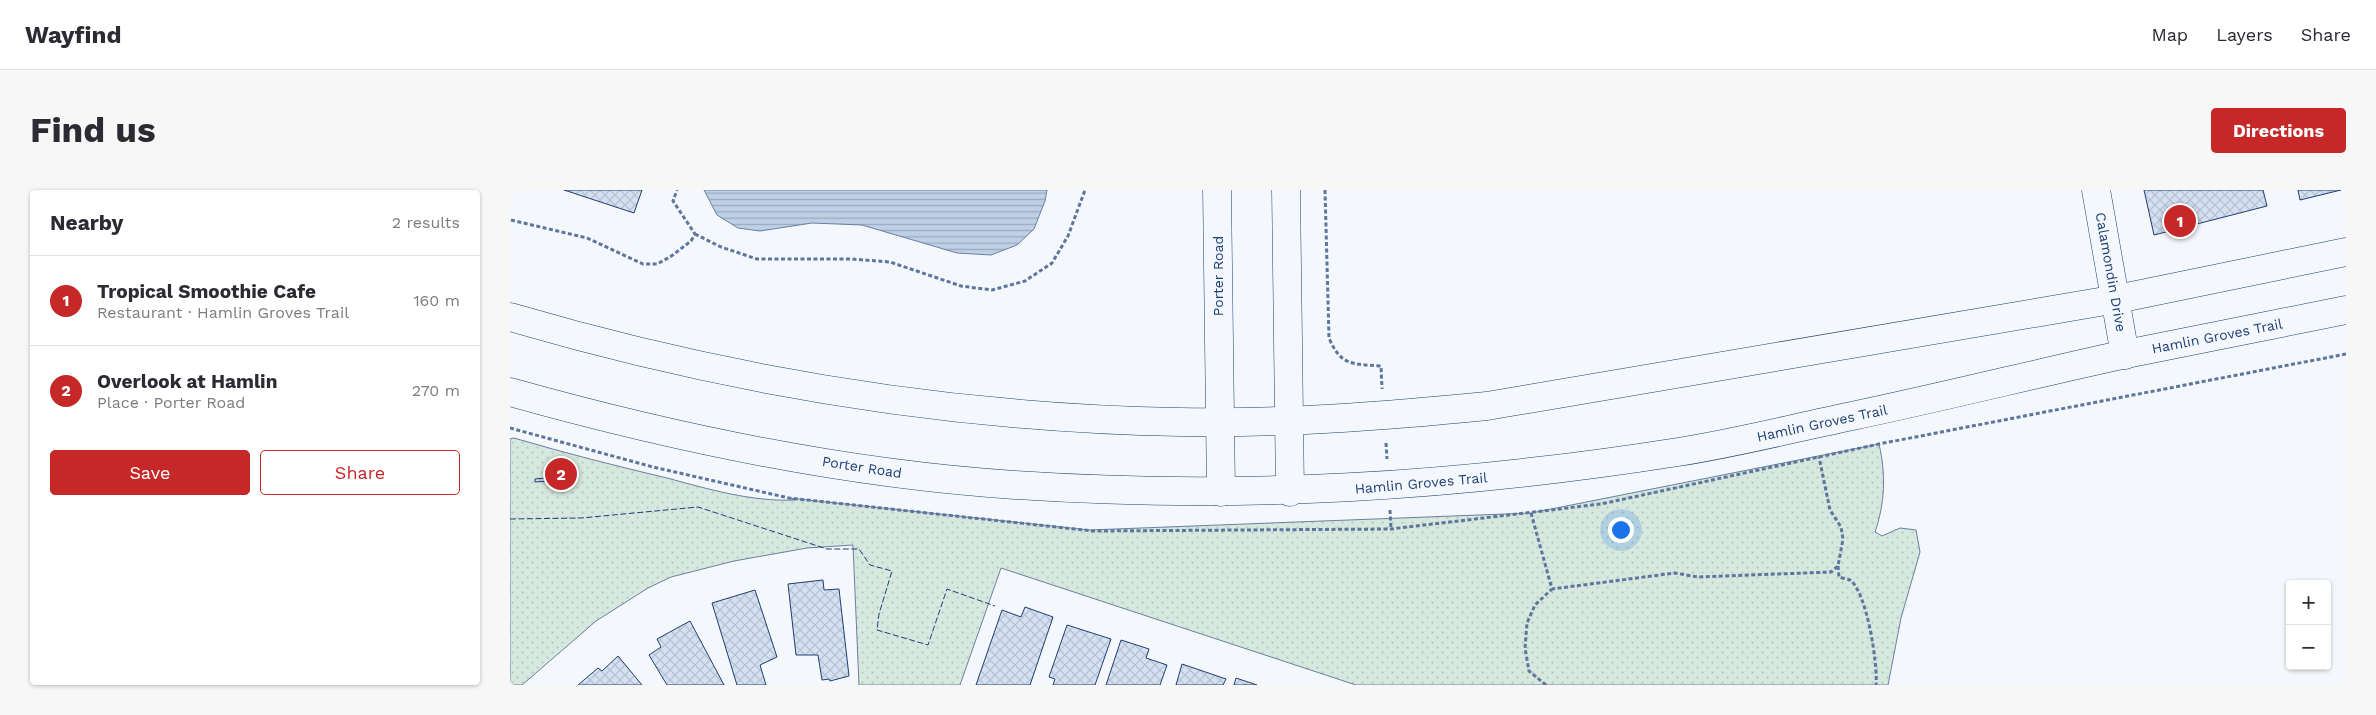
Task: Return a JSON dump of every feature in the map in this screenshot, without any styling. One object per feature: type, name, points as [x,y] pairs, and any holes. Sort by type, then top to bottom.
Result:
[{"type":"main road","name":"Porter Road","points":[[1217,190],[1221,492]]},
{"type":"main road","points":[[1286,190],[1290,492]]},
{"type":"main road","name":"Calamondin Drive","points":[[2096,190],[2117,299],[2125,354]]},
{"type":"main road","points":[[510,317],[668,360],[841,393],[947,406],[1055,416],[1219,422],[1290,421],[1384,416],[1487,406],[2117,299],[2346,252]]},
{"type":"main road","name":"Hamlin Groves Trail","points":[[1290,492],[1388,487],[1507,476],[1682,452],[1959,394],[2125,354],[2346,310]]},
{"type":"main road","name":"Porter Road","points":[[510,392],[673,434],[895,473],[1013,485],[1221,492],[1290,492]]},
{"type":"path","points":[[677,190],[673,201],[695,234],[721,247],[756,259],[851,259],[890,262],[961,286],[992,290],[1025,281],[1052,263],[1068,236],[1085,190]]},
{"type":"path","points":[[1325,190],[1329,338],[1336,354],[1351,364],[1381,366],[1391,529]]},
{"type":"path","points":[[511,220],[587,238],[643,264],[656,264],[670,258],[691,241],[695,234]]},
{"type":"path","points":[[1819,457],[1830,510],[1841,527],[1843,538],[1838,566],[1839,577],[1850,580],[1857,590],[1864,607],[1872,641],[1876,685]]},
{"type":"path","points":[[1530,513],[1552,589]]},
{"type":"path","points":[[1546,685],[1529,671],[1525,648],[1527,623],[1535,605],[1552,589],[1675,573],[1698,577],[1831,572],[1838,566]]},
{"type":"shaded area","points":[[514,438],[610,464],[746,497],[795,500],[789,498],[1089,530],[1531,513],[1879,444],[1883,466],[1883,499],[1875,532],[1882,536],[1900,528],[1916,530],[1920,552],[1901,618],[1888,685],[1356,685],[1001,568],[960,685],[859,685],[853,545],[807,548],[734,561],[671,577],[648,588],[596,621],[522,685],[510,685],[510,439]]},
{"type":"water","points":[[704,190],[1047,190],[1045,201],[1034,229],[1017,245],[991,255],[957,253],[862,225],[812,223],[760,231],[738,228],[717,215]]},
{"type":"building","points":[[564,190],[642,190],[634,213]]},
{"type":"building","points":[[2144,190],[2263,190],[2267,206],[2154,235]]},
{"type":"building","points":[[2298,190],[2341,190],[2300,200]]},
{"type":"building","points":[[576,467],[577,470],[574,472],[573,470],[548,481],[535,482],[535,479],[546,478]]},
{"type":"building","points":[[823,580],[824,590],[839,589],[849,676],[830,681],[829,679],[822,680],[818,655],[796,655],[788,584]]},
{"type":"building","points":[[755,590],[777,657],[760,665],[766,685],[737,685],[712,603]]},
{"type":"building","points":[[1025,607],[1053,617],[1030,685],[976,685],[1002,610],[1021,617]]},
{"type":"building","points":[[690,621],[724,685],[667,685],[649,655],[661,647],[657,639]]},
{"type":"building","points":[[1067,625],[1111,639],[1095,685],[1053,685],[1055,679],[1049,677]]},
{"type":"building","points":[[1121,640],[1149,649],[1146,658],[1167,665],[1160,685],[1106,685]]},
{"type":"building","points":[[618,656],[642,685],[578,685],[598,668],[602,671]]},
{"type":"building","points":[[1182,664],[1226,679],[1223,685],[1176,685]]},
{"type":"building","points":[[1236,678],[1257,685],[1234,685]]},
{"type":"fence","points":[[510,519],[581,518],[698,507],[827,549],[859,549],[870,565],[892,571],[879,614],[877,630],[928,645],[947,589],[995,606]]},
{"type":"place","name":"Tropical Smoothie Cafe","points":[[2180,221]]},
{"type":"place","name":"Overlook at Hamlin","points":[[561,474]]}]
